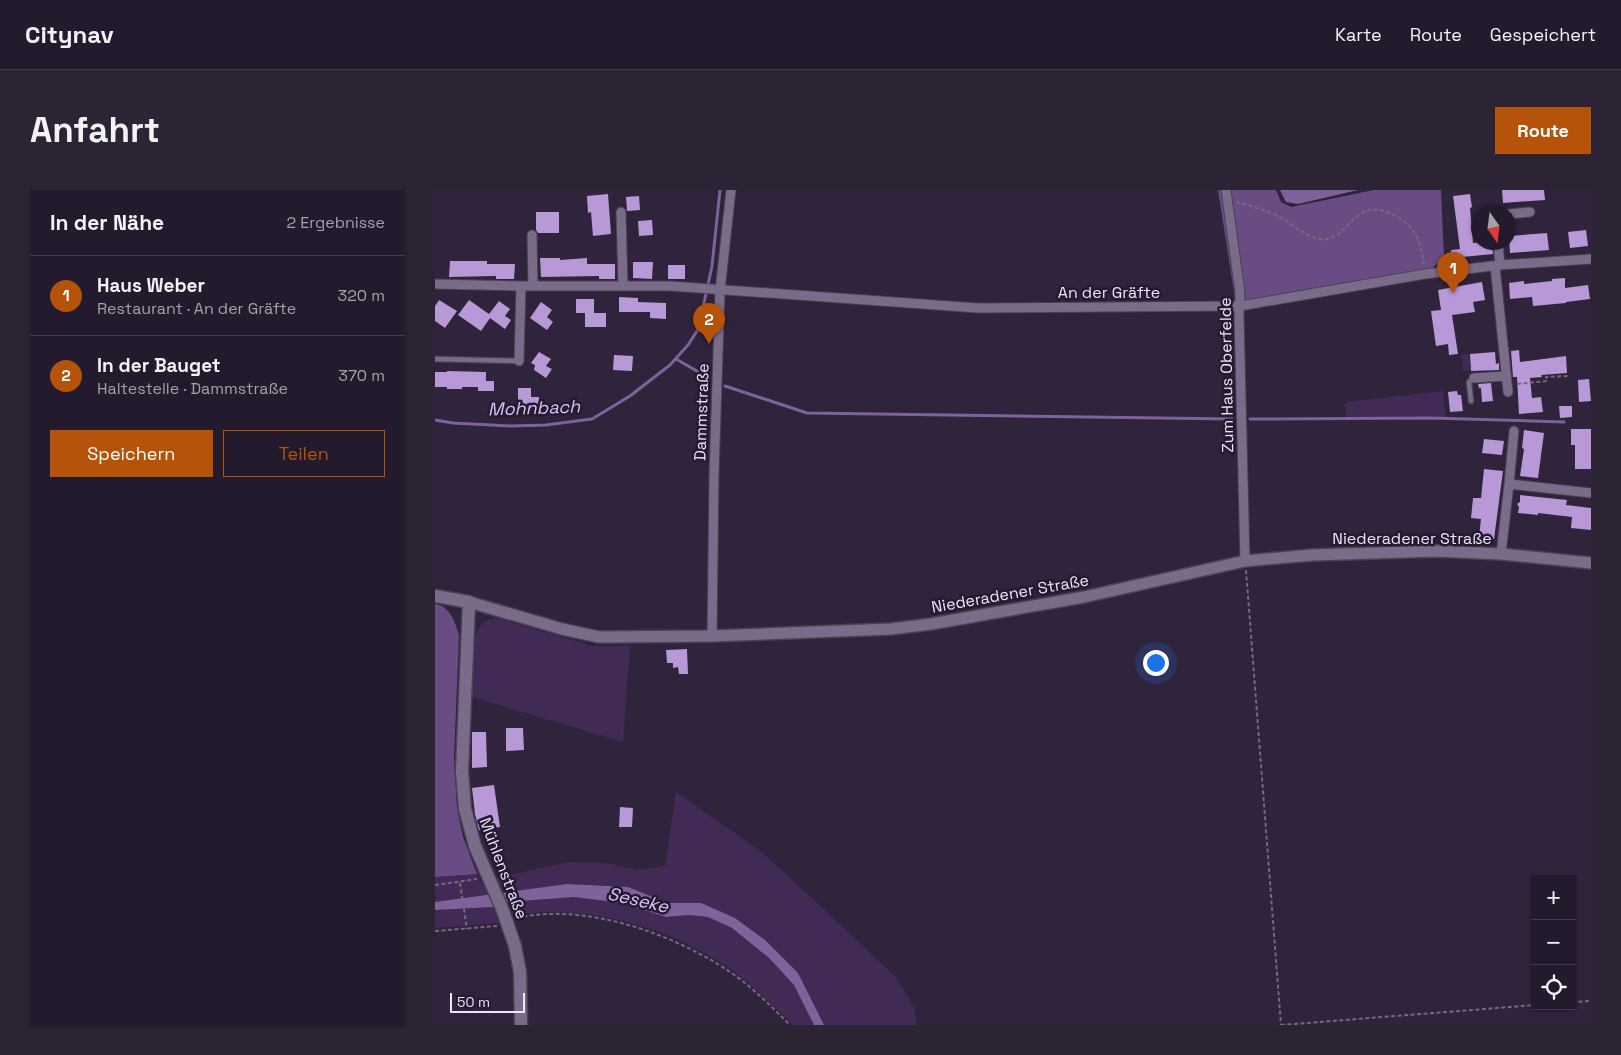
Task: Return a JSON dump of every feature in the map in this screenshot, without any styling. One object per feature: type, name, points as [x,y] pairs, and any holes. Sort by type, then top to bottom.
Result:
[{"type":"main road","name":"Niederadener Straße","points":[[435,596],[469,602]]},
{"type":"main road","name":"Mühlenstraße","points":[[469,602],[462,772],[465,809],[469,828],[505,916],[515,946],[520,972],[521,1025]]},
{"type":"street","name":"Dammstraße","points":[[711,636],[715,290],[731,190]]},
{"type":"street","name":"Zum Haus Oberfelde","points":[[1226,195],[1240,292],[1245,560]]},
{"type":"street","points":[[621,212],[623,286]]},
{"type":"street","points":[[1516,213],[1530,212]]},
{"type":"street","points":[[532,236],[533,286]]},
{"type":"street","points":[[1474,378],[1506,383],[1498,250]]},
{"type":"street","name":"An der Gräfte","points":[[435,284],[670,286],[978,308],[1239,306],[1425,274],[1498,265],[1591,259]]},
{"type":"street","points":[[519,361],[521,286]]},
{"type":"street","points":[[1501,554],[1514,431]]},
{"type":"street","points":[[1509,484],[1591,493]]},
{"type":"street","name":"Niederadener Straße","points":[[469,602],[561,629],[599,637],[711,636],[891,629],[931,624],[1084,596],[1245,560],[1312,555],[1436,551],[1501,554],[1591,564]]},
{"type":"lane","points":[[435,359],[519,361]]},
{"type":"lane","points":[[1471,401],[1469,382],[1474,378]]},
{"type":"path","points":[[1226,195],[1276,216],[1317,239],[1326,240],[1335,237],[1356,216],[1366,210],[1377,209],[1391,213],[1414,232],[1424,262]]},
{"type":"path","points":[[1506,383],[1547,382],[1547,377],[1569,376]]},
{"type":"path","points":[[1245,560],[1281,1025],[1531,1005]]},
{"type":"path","points":[[435,885],[461,884],[489,876]]},
{"type":"path","points":[[461,884],[467,929]]},
{"type":"path","points":[[529,916],[573,914],[601,919],[637,928],[683,944],[733,974],[764,999],[790,1025]]},
{"type":"path","points":[[435,931],[497,926],[505,916]]},
{"type":"path","points":[[1576,1002],[1591,1000]]},
{"type":"shaded area","points":[[1218,190],[1276,190],[1281,202],[1291,207],[1374,190],[1441,190],[1444,258],[1425,274],[1236,305]]},
{"type":"shaded area","points":[[1469,354],[1470,370],[1463,371],[1462,355]]},
{"type":"shaded area","points":[[1443,391],[1446,418],[1346,418],[1346,402]]},
{"type":"shaded area","points":[[435,604],[448,611],[454,620],[459,635],[454,758],[457,808],[463,837],[477,874],[435,877]]},
{"type":"shaded area","points":[[497,618],[592,646],[630,646],[623,742],[472,697],[472,656],[476,635],[480,626],[486,621]]},
{"type":"shaded area","points":[[676,792],[762,852],[895,976],[915,1009],[916,1025],[824,1025],[798,973],[765,940],[735,918],[701,903],[668,903],[628,887],[567,884],[505,893],[497,878],[568,862],[606,863],[636,870],[665,866]]},
{"type":"shaded area","points":[[477,874],[489,895],[435,902],[435,877]]},
{"type":"shaded area","points":[[574,897],[622,903],[666,917],[689,915],[708,917],[732,928],[769,958],[794,985],[814,1025],[793,1025],[763,996],[730,969],[681,941],[654,930],[598,916],[541,912],[513,915],[508,902]]},
{"type":"shaded area","points":[[493,907],[499,923],[435,928],[435,910]]},
{"type":"water","points":[[1280,190],[1358,190],[1298,204],[1286,202]]},
{"type":"water","name":"Seseke","points":[[567,884],[628,887],[668,903],[701,903],[735,918],[765,940],[798,973],[824,1025],[814,1025],[794,985],[769,958],[732,928],[708,917],[689,915],[666,917],[622,903],[574,897],[508,902],[493,907],[435,910],[435,902]]},
{"type":"building","points":[[1502,190],[1544,190],[1545,200],[1503,203]]},
{"type":"building","points":[[608,194],[611,234],[593,236],[591,212],[588,213],[587,196]]},
{"type":"building","points":[[1470,194],[1471,250],[1492,250],[1493,254],[1452,258],[1451,250],[1460,249],[1453,196]]},
{"type":"building","points":[[639,196],[640,210],[627,211],[626,197]]},
{"type":"building","points":[[536,212],[559,212],[559,233],[538,233],[536,230]]},
{"type":"building","points":[[652,220],[653,235],[639,236],[638,221]]},
{"type":"building","points":[[1586,230],[1588,246],[1570,248],[1568,232]]},
{"type":"building","points":[[1547,233],[1549,250],[1510,253],[1510,250],[1516,250],[1516,235]]},
{"type":"building","points":[[540,258],[560,258],[560,260],[587,258],[587,264],[615,264],[615,279],[599,279],[599,276],[541,277]]},
{"type":"building","points":[[450,261],[487,261],[487,264],[515,264],[514,279],[496,279],[496,276],[449,277]]},
{"type":"building","points":[[633,262],[653,262],[652,279],[633,278]]},
{"type":"building","points":[[668,265],[685,265],[685,279],[668,279]]},
{"type":"building","points":[[1565,278],[1565,288],[1588,285],[1590,299],[1533,306],[1532,297],[1510,299],[1509,283],[1524,281],[1524,284]]},
{"type":"building","points":[[1482,282],[1485,300],[1473,302],[1475,312],[1452,315],[1458,354],[1449,355],[1448,344],[1436,346],[1431,311],[1441,310],[1438,290]]},
{"type":"building","points":[[619,297],[638,298],[638,302],[666,303],[666,319],[650,318],[650,312],[619,312]]},
{"type":"building","points":[[576,299],[594,299],[594,313],[606,313],[606,327],[585,327],[585,313],[576,313]]},
{"type":"building","points":[[439,300],[457,311],[445,328],[435,321],[435,306]]},
{"type":"building","points":[[469,300],[489,314],[499,301],[510,309],[505,316],[511,320],[505,329],[490,318],[481,331],[458,315]]},
{"type":"building","points":[[541,302],[552,310],[547,317],[553,322],[547,330],[530,318]]},
{"type":"building","points":[[1519,350],[1520,362],[1566,356],[1567,373],[1530,378],[1532,398],[1541,397],[1543,412],[1519,414],[1517,377],[1513,377],[1511,351]]},
{"type":"building","points":[[539,352],[551,359],[546,366],[552,369],[546,378],[534,370],[535,365],[531,363]]},
{"type":"building","points":[[1495,352],[1496,364],[1499,363],[1499,370],[1471,371],[1470,354]]},
{"type":"building","points":[[614,355],[633,356],[632,371],[613,370]]},
{"type":"building","points":[[435,372],[486,372],[486,381],[494,381],[494,391],[478,391],[478,387],[447,389],[447,387],[435,387]]},
{"type":"building","points":[[1589,379],[1591,401],[1579,402],[1578,380]]},
{"type":"building","points":[[1491,383],[1493,401],[1482,402],[1481,388],[1479,388],[1478,384]]},
{"type":"building","points":[[518,388],[531,388],[531,397],[539,397],[539,407],[523,407],[523,403],[518,403]]},
{"type":"building","points":[[1457,391],[1458,395],[1461,395],[1463,411],[1450,412],[1448,392]]},
{"type":"building","points":[[1559,406],[1572,406],[1572,417],[1560,418]]},
{"type":"building","points":[[1571,429],[1591,429],[1591,469],[1575,469],[1575,445],[1571,445]]},
{"type":"building","points":[[1524,430],[1544,433],[1538,478],[1520,476],[1524,449],[1522,448]]},
{"type":"building","points":[[1484,439],[1504,441],[1502,455],[1482,453]]},
{"type":"building","points":[[1484,469],[1503,471],[1494,539],[1479,537],[1481,519],[1471,518],[1473,498],[1481,498]]},
{"type":"building","points":[[1520,495],[1567,500],[1566,505],[1591,508],[1591,530],[1571,528],[1572,517],[1518,513],[1519,507],[1517,504],[1520,502]]},
{"type":"building","points":[[687,649],[688,674],[679,674],[678,667],[673,668],[673,663],[667,663],[666,650]]},
{"type":"building","points":[[506,728],[523,728],[524,750],[506,751]]},
{"type":"building","points":[[472,732],[486,732],[487,767],[472,768]]},
{"type":"building","points":[[494,785],[500,827],[479,830],[472,788]]},
{"type":"building","points":[[620,807],[633,808],[632,827],[619,827]]},
{"type":"waterway","name":"Mohnbach","points":[[435,420],[453,423],[510,426],[546,425],[592,419],[630,396],[670,365],[688,345],[697,331],[712,266],[720,190]]},
{"type":"waterway","points":[[676,359],[709,378]]},
{"type":"waterway","points":[[725,386],[807,413],[1232,419]]},
{"type":"waterway","points":[[1250,419],[1431,418],[1564,422]]},
{"type":"place","name":"Haus Weber","points":[[1453,293]]},
{"type":"place","name":"In der Bauget","points":[[709,344]]}]
